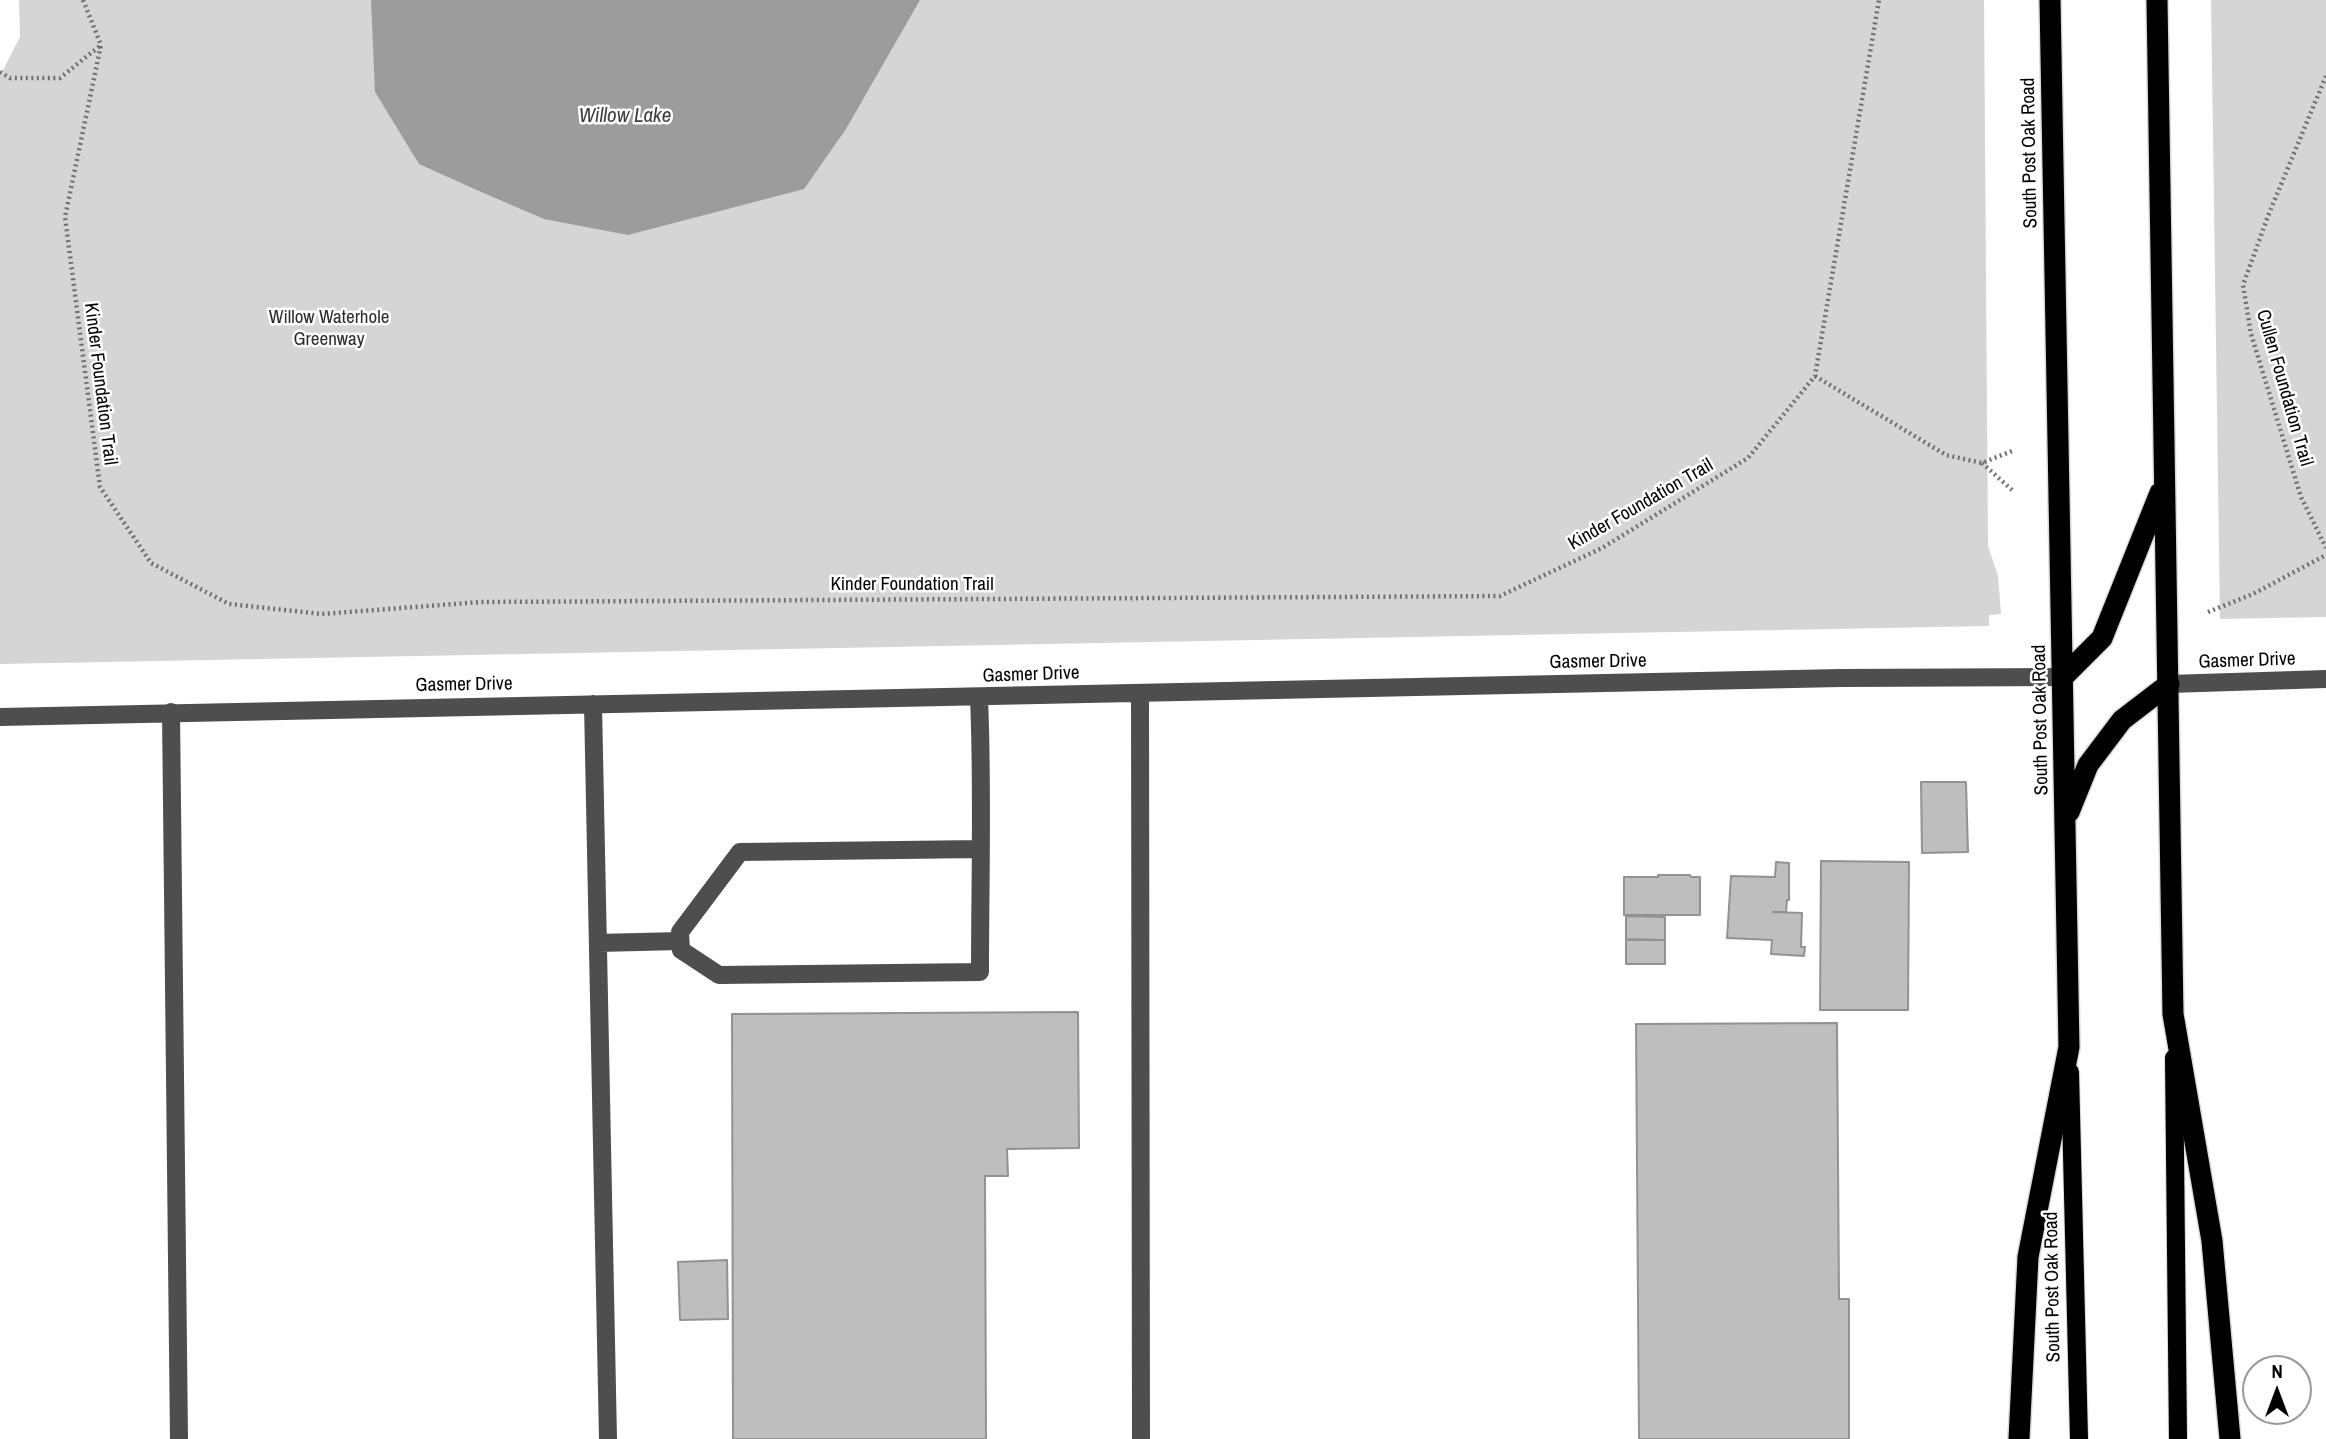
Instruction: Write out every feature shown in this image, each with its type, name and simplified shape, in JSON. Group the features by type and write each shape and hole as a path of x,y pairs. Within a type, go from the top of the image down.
{"highway":[{"name":"South Post Oak Road","path":"2050,0 2069,1047"},
{"path":"2157,0 2173,1014 2212,1241 2230,1439"},
{"path":"2063,677 2102,638 2165,481"},
{"path":"2066,821 2088,765 2108,738 2122,720 2169,684"},
{"path":"2020,1439 2028,1258 2069,1047"}],"main road":[{"path":"2173,1014 2179,1439"},
{"name":"South Post Oak Road","path":"2069,1047 2080,1439"}],"street":[{"name":"Gasmer Drive","path":"0,717 1840,678 2063,677"},
{"name":"Gasmer Drive","path":"2169,684 2326,679"},
{"path":"1140,693 1140,1439"},
{"path":"979,698 980,849 980,972 719,975 681,950 680,932 740,852 980,849"},
{"path":"593,704 608,1439"},
{"path":"171,712 178,1439"},
{"path":"598,943 680,941"}],"path":[{"path":"0,72 10,78 60,78 101,45 83,0"},
{"name":"Kinder Foundation Trail","path":"101,45 65,218 100,487 152,563 229,604 322,614 481,602 1500,596 1602,548 1748,458 1815,376 1879,0"},
{"name":"Cullen Foundation Trail","path":"2326,76 2268,216 2244,285 2251,334 2301,497 2326,548"},
{"path":"1815,376 1946,456 1982,463 2012,490"},
{"path":"1982,463 2012,451"},
{"path":"2208,612 2253,594 2326,555"}],"green space":[{"name":"Willow Waterhole Greenway","path":"19,0 1984,0 1988,546 1998,576 2001,614 1989,615 1989,626 0,664 0,76 20,37"},
{"path":"2211,0 2326,0 2326,617 2220,619"}],"water":[{"name":"Willow Lake","path":"371,0 920,0 846,129 804,189 628,235 544,219 419,164 375,92"}],"building":[{"path":"1921,782 1966,782 1968,852 1922,853"},
{"path":"1821,861 1909,862 1908,1010 1820,1010"},
{"path":"1776,862 1789,863 1789,900 1786,912 1773,912 1802,913 1801,947 1805,947 1804,956 1771,954 1772,940 1727,938 1731,876 1775,877"},
{"path":"1624,877 1700,877 1700,915 1624,915"},
{"path":"1626,916 1665,917 1665,940 1626,939"},
{"path":"1626,940 1665,940 1665,964 1626,964"},
{"path":"1078,1012 1079,1148 1007,1149 1008,1176 985,1176 986,1439 733,1439 732,1014"},
{"path":"1837,1023 1839,1299 1849,1299 1849,1439 1639,1439 1636,1024"},
{"path":"727,1260 728,1319 680,1320 678,1262"}]}
